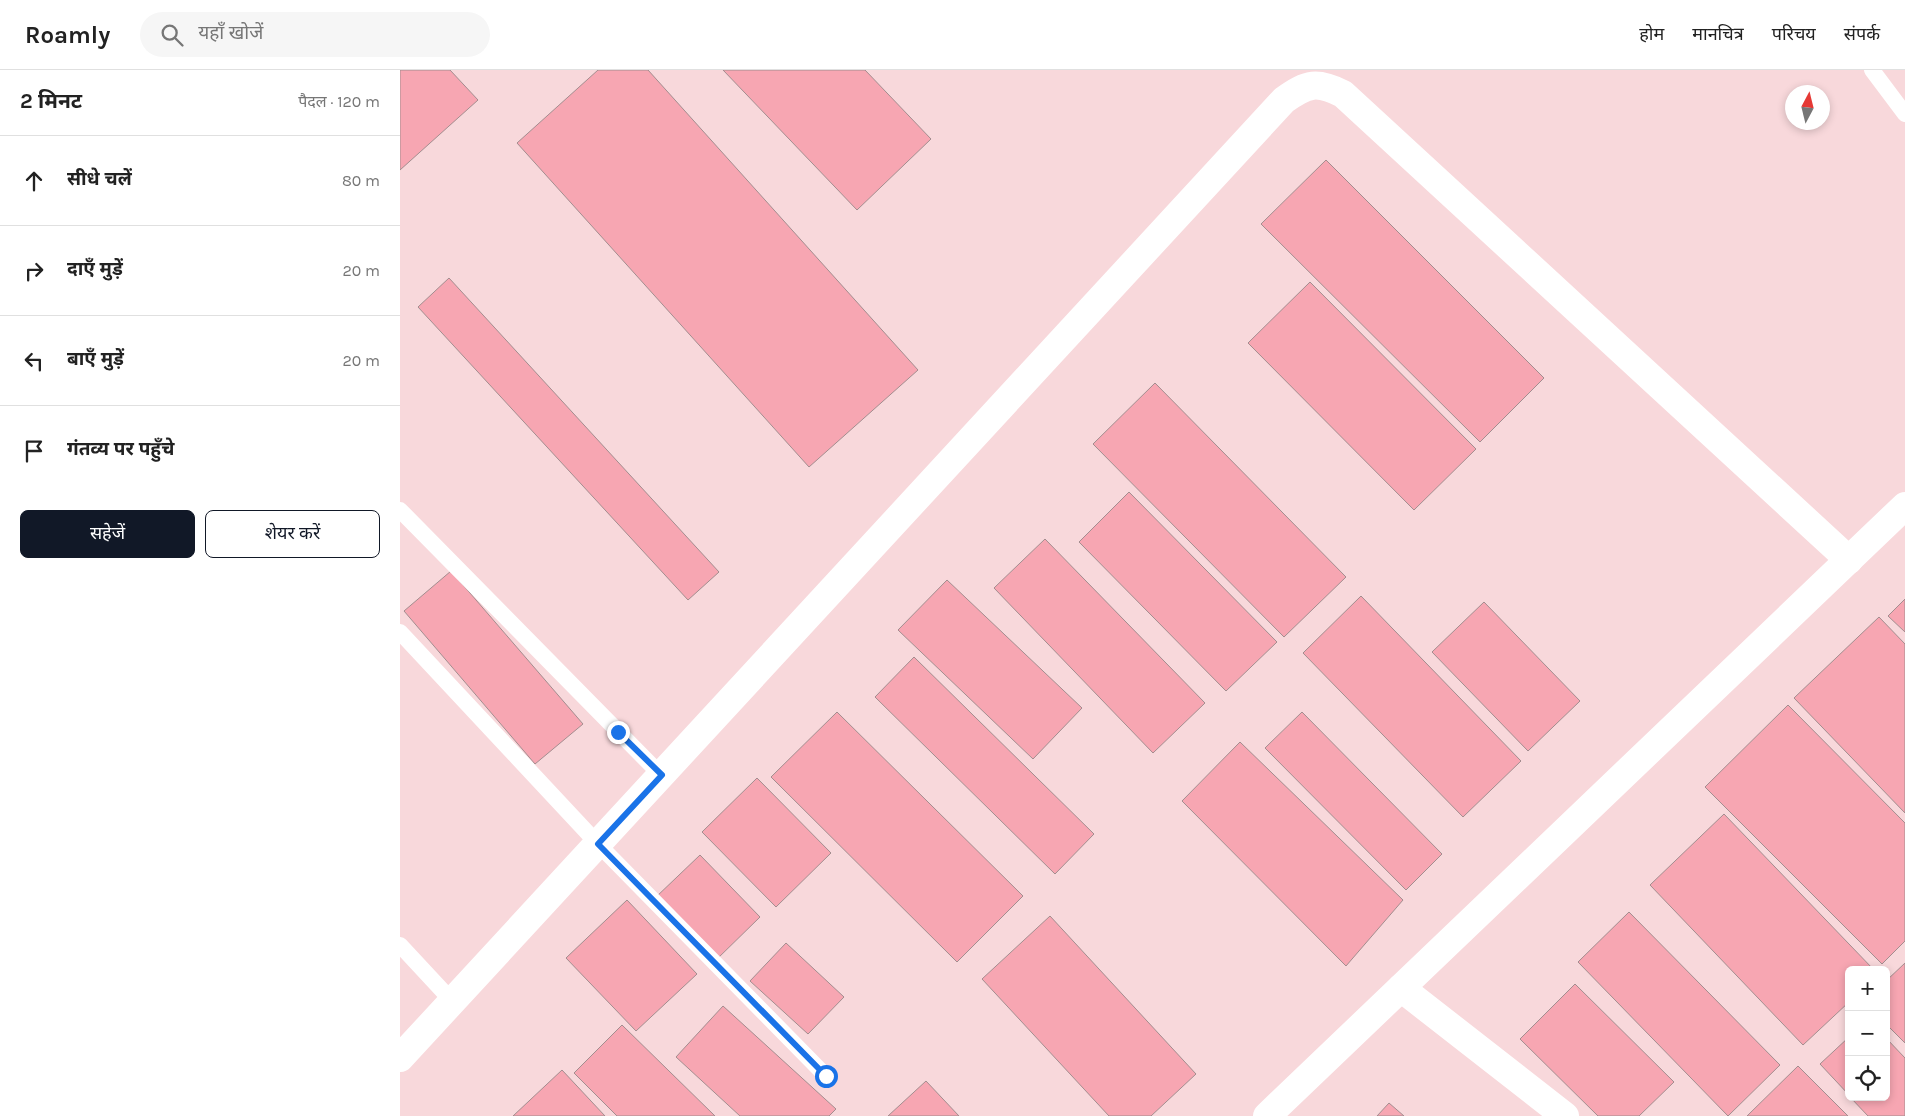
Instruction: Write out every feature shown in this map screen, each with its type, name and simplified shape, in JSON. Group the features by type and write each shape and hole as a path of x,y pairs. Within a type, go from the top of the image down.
{"street":[{"path":"400,1058 1278,107 1298,90 1305,77 1343,94 1849,560"},
{"path":"1267,1116 1905,506"},
{"path":"1401,988 1565,1116"}],"lane":[{"path":"1872,70 1905,114"},
{"path":"400,510 662,775"},
{"path":"400,632 598,844 826,1076"},
{"path":"400,946 453,1002"}],"shaded area":[{"path":"400,70 1905,70 1905,1116 400,1116"}],"building":[{"path":"400,70 450,70 478,100 400,170"},
{"path":"598,70 648,70 918,370 809,467 517,143"},
{"path":"723,70 865,70 931,139 857,210"},
{"path":"1326,160 1544,378 1480,442 1261,224"},
{"path":"449,278 719,572 688,600 418,307"},
{"path":"1310,282 1476,449 1414,510 1248,343"},
{"path":"1155,383 1346,577 1284,637 1093,444"},
{"path":"1129,492 1277,642 1226,691 1079,542"},
{"path":"1045,539 1205,703 1153,753 994,588"},
{"path":"451,571 583,724 535,764 404,611"},
{"path":"947,580 1082,708 1033,759 898,630"},
{"path":"1361,596 1521,761 1463,817 1303,653"},
{"path":"1905,599 1905,632 1888,616"},
{"path":"1484,602 1580,701 1528,751 1432,652"},
{"path":"1879,617 1905,644 1905,813 1794,698"},
{"path":"914,657 1094,834 1055,874 875,697"},
{"path":"1788,705 1905,823 1905,941 1882,964 1705,787"},
{"path":"837,712 1023,896 957,962 771,777"},
{"path":"1302,712 1442,854 1406,890 1265,748"},
{"path":"1240,742 1403,900 1346,966 1182,801"},
{"path":"757,778 831,853 776,907 702,832"},
{"path":"1724,814 1870,966 1845,966 1845,1006 1803,1045 1650,885"},
{"path":"700,855 760,917 716,960 655,898"},
{"path":"627,900 697,974 636,1031 566,958"},
{"path":"1629,912 1780,1065 1728,1116 1578,962"},
{"path":"1050,916 1196,1074 1151,1116 1109,1116 982,979"},
{"path":"786,943 844,997 808,1034 750,981"},
{"path":"1905,963 1905,1043 1890,1028 1890,977"},
{"path":"1575,984 1674,1082 1639,1116 1598,1116 1520,1039"},
{"path":"723,1006 836,1109 829,1116 740,1116 676,1057"},
{"path":"622,1025 715,1116 617,1116 574,1073"},
{"path":"1845,1041 1845,1091 1820,1064"},
{"path":"1890,1042 1905,1058 1905,1116 1868,1116 1854,1101 1890,1101"},
{"path":"1798,1066 1848,1116 1747,1116"},
{"path":"562,1070 605,1116 513,1116"},
{"path":"926,1081 959,1116 888,1116"},
{"path":"1389,1103 1404,1116 1377,1116"}],"route":[{"path":"618,732 662,775 598,844 826,1076"}]}
